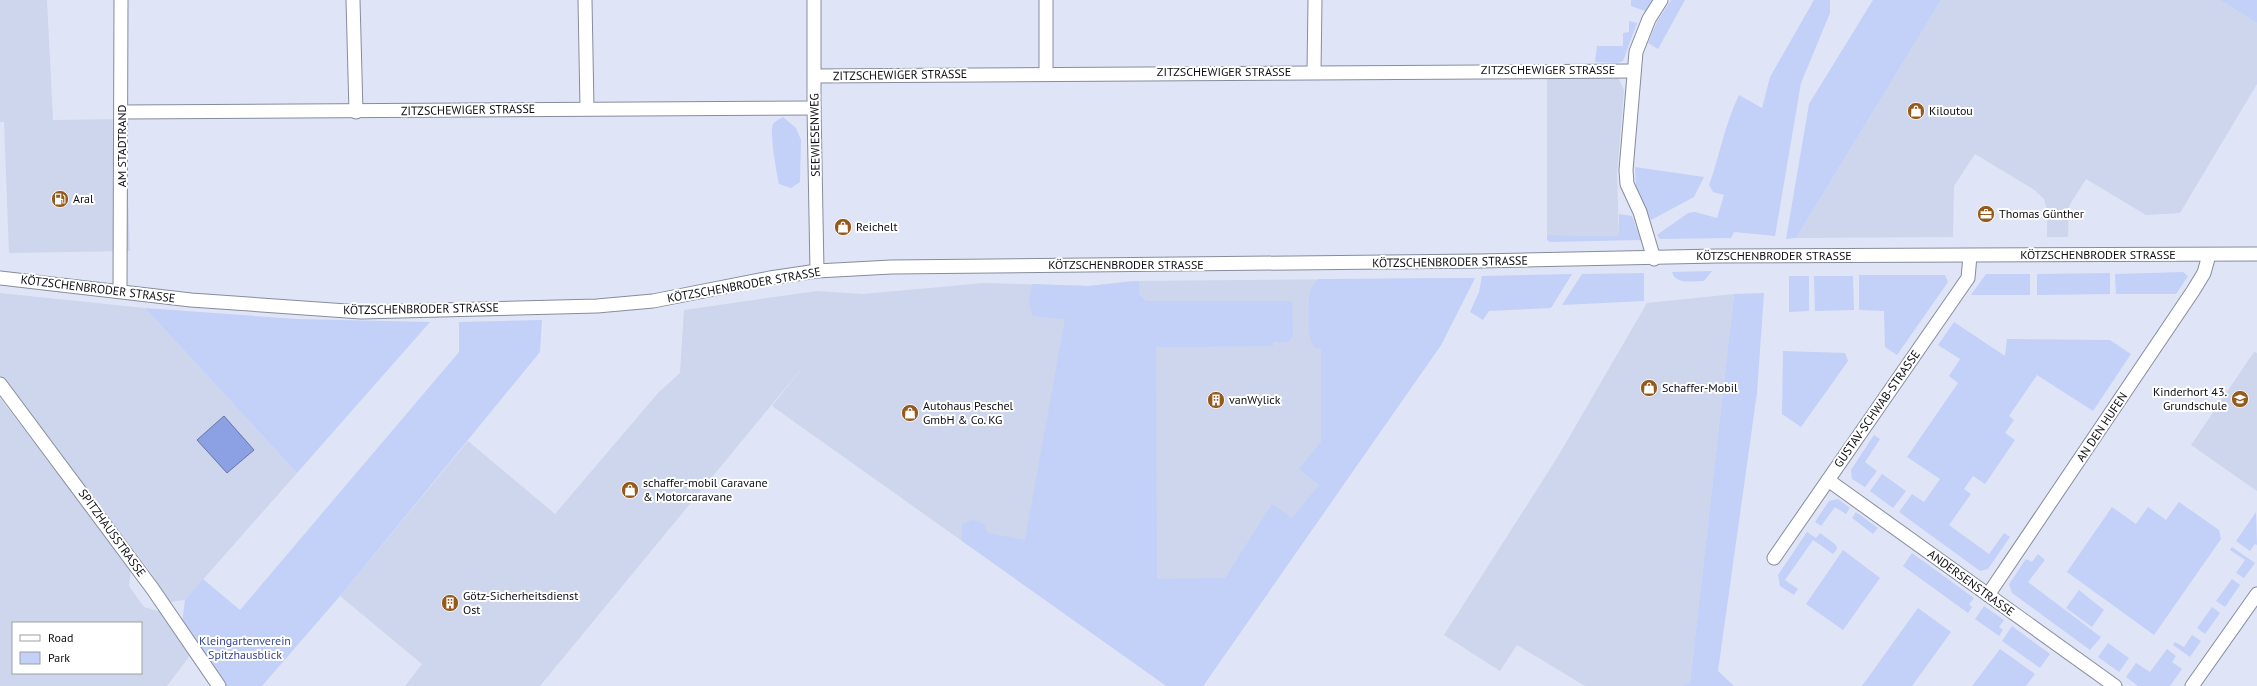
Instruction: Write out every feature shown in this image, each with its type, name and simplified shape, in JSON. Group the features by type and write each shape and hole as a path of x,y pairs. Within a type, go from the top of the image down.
{"street":[{"name":"AM STADTRAND","path":"120,291 122,112 121,0"},
{"path":"353,0 356,112"},
{"path":"585,0 587,108"},
{"name":"SEEWIESENWEG","path":"814,0 817,271"},
{"path":"1046,0 1046,74"},
{"path":"1314,72 1315,0"},
{"path":"1654,259 1647,233 1627,177 1633,71 1636,52 1649,18 1660,0"},
{"name":"ZITZSCHEWIGER STRASSE","path":"815,76 1633,71"},
{"name":"ZITZSCHEWIGER STRASSE","path":"122,112 356,112 587,108 814,108"},
{"name":"KÖTZSCHENBRODER STRASSE","path":"0,278 191,300 361,312 597,306 653,302 770,278 817,271 891,267 1654,259 1717,256 2257,254"},
{"name":"AN DEN HUFEN","path":"1988,595 2193,291 2204,273 2209,255"},
{"name":"GUSTAV-SCHWAB-STRASSE","path":"1774,558 1968,278 1970,256"},
{"name":"SPITZHAUSSTRASSE","path":"0,384 152,588 219,686"},
{"name":"ANDERSENSTRASSE","path":"1828,480 2115,686"},
{"path":"2192,686 2257,594"}],"shaded area":[{"path":"0,0 47,0 53,120 125,119 130,251 9,253 4,122 0,122"},
{"path":"1941,0 2220,0 2257,23 2257,84 2180,213 2146,215 2086,179 2069,206 2068,237 2047,237 2047,210 2044,199 2033,189 1975,154 1954,186 1953,237 1796,238"},
{"path":"1547,78 1619,79 1624,90 1617,174 1619,236 1547,235"},
{"path":"1475,278 1441,345 1203,686 1166,686 772,406 806,363 540,686 405,686 422,664 340,596 468,441 555,514 658,393 680,373 684,310 817,291 863,294 984,283 1089,286 1131,281"},
{"path":"0,293 145,308 297,473 185,600 169,602 152,574 0,375"},
{"path":"1734,294 1690,684 1682,686 1585,686 1517,645 1500,671 1444,635 1557,458 1647,303"},
{"name":"Kinderhort 43. Grundschule","path":"2254,352 2257,353 2257,491 2191,445"},
{"path":"0,398 131,569 129,586 144,607 162,612 191,654 167,686 0,686"}],"green space":[{"path":"1631,0 1655,0 1651,8 1645,11 1631,6"},
{"path":"1671,0 1685,0 1658,49 1648,43 1657,22"},
{"path":"1814,0 1830,0 1830,13 1801,83 1775,236 1734,232 1731,238 1660,239 1657,235 1688,213 1695,212 1717,218 1724,195 1713,192 1709,185 1734,106 1739,95 1762,108 1770,77"},
{"path":"1873,0 1941,0 1796,238 1786,239 1809,104"},
{"path":"2220,0 2257,0 2257,23"},
{"path":"1629,21 1637,23 1623,61 1617,63 1595,62 1597,46 1623,46 1623,33 1629,32"},
{"path":"783,117 796,128 801,140 800,182 791,188 779,184 775,163 772,128 776,121"},
{"path":"1635,167 1704,177 1694,197 1651,220 1636,186"},
{"path":"1619,214 1632,216 1641,240 1550,242 1547,240 1547,235 1619,236"},
{"path":"1712,271 1704,281 1690,282 1677,279 1672,272"},
{"path":"2183,272 2188,276 2176,294 2116,294 2115,274"},
{"path":"1644,273 1644,301 1562,305 1582,274"},
{"path":"2110,273 2110,294 2037,295 2037,274"},
{"path":"1572,274 1551,308 1489,311 1483,320 1470,312 1479,292 1482,276"},
{"path":"1986,274 2030,274 2030,295 1971,295"},
{"path":"1859,275 1945,275 1948,282 1897,355 1885,347 1884,311 1859,310"},
{"path":"1789,276 1809,276 1809,311 1789,312"},
{"path":"1814,276 1853,276 1854,310 1815,311"},
{"path":"1475,278 1441,345 1203,686 1167,686 962,541 962,524 973,520 984,524 988,533 1025,540 1065,319 1033,316 1029,304 1032,284 1089,286 1139,281 1139,294 1146,301 1292,301 1292,338 1287,341 1273,342 1273,346 1156,347 1157,579 1225,578 1272,504 1292,518 1319,485 1299,469 1321,442 1321,349 1314,347 1312,343 1308,319 1311,289 1316,281 1319,279"},
{"path":"1764,293 1757,393 1718,671 1734,686 1682,686 1690,683 1734,294"},
{"path":"145,308 296,319 430,322 297,473"},
{"name":"Kleingartenverein Spitzhausblick","path":"542,320 540,352 340,596 262,686 225,686 182,624 185,600 203,579 240,610 459,352 459,322"},
{"path":"1954,322 2005,356 2007,339 2110,340 2131,354 2093,411 2037,375 2009,416 2014,420 2005,433 2015,440 1985,484 1973,476 1964,489 1971,494 1949,525 1989,554 2004,533 2010,537 1988,569 1980,571 1899,512 1912,494 1924,502 1940,479 1907,457 1958,383 1949,376 1960,359 1938,345"},
{"path":"1783,351 1845,353 1848,361 1801,427 1782,414"},
{"path":"1874,435 1880,439 1865,462 1877,471 1865,487 1852,479 1851,470"},
{"path":"1882,474 1906,491 1893,508 1870,491"},
{"path":"1838,499 1850,508 1846,514 1835,507 1821,526 1815,522 1829,501"},
{"path":"2179,502 2219,530 2221,539 2154,635 2067,572 2112,507 2136,524 2148,507 2166,520"},
{"path":"1856,512 1878,528 1873,534 1852,518"},
{"path":"2256,512 2257,545 2255,544 2250,551 2236,541"},
{"path":"1807,532 1816,538 1820,533 1836,545 1837,549 1833,554 1813,540 1785,580 1798,589 1794,595 1780,586 1778,575"},
{"path":"2232,547 2255,563 2244,578 2236,573 2245,560 2230,550"},
{"path":"1843,550 1880,578 1843,630 1806,604"},
{"path":"1912,553 1974,598 1969,604 1972,607 1968,613 1903,566"},
{"path":"2038,554 2045,560 2028,582 2101,637 2090,650 2012,593 2009,584 2026,559 2032,562"},
{"path":"2232,579 2240,585 2225,607 2216,601"},
{"path":"2079,590 2104,610 2092,627 2066,608"},
{"path":"1984,606 2004,620 1999,627 2003,630 1999,636 1975,619"},
{"path":"2212,607 2220,613 2205,634 2197,628"},
{"path":"1918,608 1951,632 1912,686 1862,686"},
{"path":"2012,626 2050,654 2040,668 2002,641"},
{"path":"2192,635 2201,641 2190,657 2173,645 2175,642 2184,647"},
{"path":"2108,643 2129,658 2119,672 2098,657"},
{"path":"2000,649 2035,674 2026,686 1972,686"},
{"path":"2167,649 2176,656 2172,662 2182,669 2170,686 2138,686 2126,677 2136,663 2150,672"}],"water":[{"path":"224,416 254,450 227,473 197,440"}],"place":[{"name":"Kiloutou","path":"1916,111"},
{"name":"Aral","path":"60,199"},
{"name":"Thomas Günther","path":"1986,214"},
{"name":"Reichelt","path":"843,227"},
{"name":"Schaffer-Mobil","path":"1649,388"},
{"name":"Kinderhort 43. Grundschule","path":"2240,399"},
{"name":"vanWylick","path":"1216,400"},
{"name":"Autohaus Peschel GmbH & Co. KG","path":"910,413"},
{"name":"schaffer-mobil Caravane & Motorcaravane","path":"630,490"},
{"name":"Götz-Sicherheitsdienst Ost","path":"450,603"}]}
